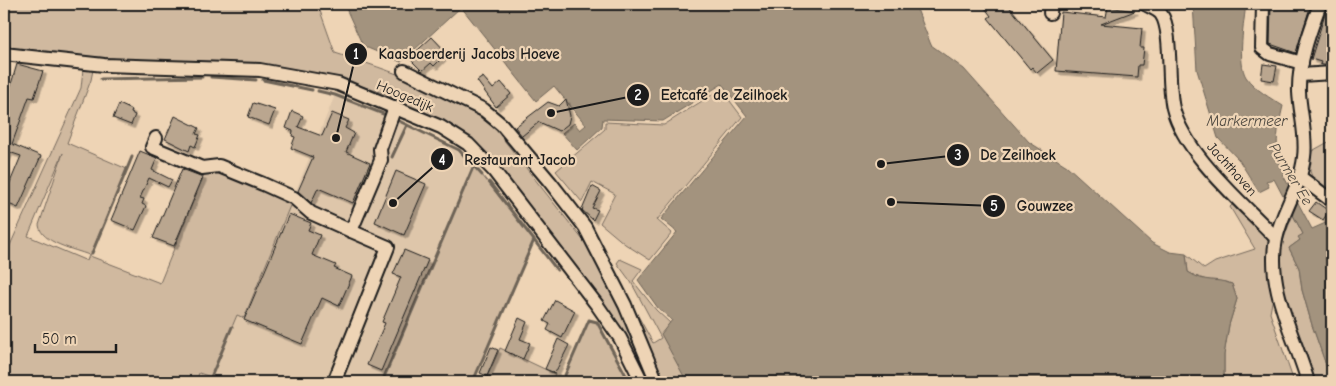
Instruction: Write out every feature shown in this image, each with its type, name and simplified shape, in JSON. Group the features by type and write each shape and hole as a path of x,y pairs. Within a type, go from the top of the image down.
{"street":[{"name":"Jachthaven","path":"1145,4 1164,9 1173,107 1180,126 1198,156 1276,238"},
{"path":"1263,4 1262,48 1301,69 1332,73"},
{"path":"1308,382 1278,293 1273,264 1276,238 1300,177 1304,156 1299,90 1301,69 1320,4"},
{"name":"Hoogedijk","path":"4,54 104,65 260,70 338,84 441,127 468,144 489,166 598,304 620,338 642,382"},
{"path":"404,71 484,110 502,125 550,182 585,227 625,305 657,382"},
{"path":"351,231 381,160 380,150 395,107"},
{"path":"156,138 152,146 202,168 219,166 263,184 294,198 311,213 388,247 334,382"},
{"path":"1300,177 1332,201"}],"shaded area":[{"path":"4,4 297,4 319,8 335,53 420,83 459,104 496,130 594,254 623,306 653,382 645,382 546,230 436,119 383,93 333,77 273,67 133,60 4,49"},
{"path":"83,69 93,70 67,143 127,169 90,256 160,283 210,160 294,196 244,318 237,315 211,377 199,373 196,382 4,382 4,251 7,252 81,88","holes":["63,153 39,225 41,231 52,241 89,255 87,261 28,236"]},
{"path":"721,89 742,117 657,220 672,233 650,260 625,244 600,223 615,194 592,182 582,202 556,171 605,129 605,122 664,125"},
{"path":"335,95 386,115 459,150 474,165 382,382 196,382 199,373 211,377 237,315 244,317"},
{"path":"1332,140 1332,192 1324,186 1322,188 1317,183 1311,175 1310,167 1312,151"},
{"path":"474,165 534,240 475,377 485,382 382,382"},
{"path":"1234,203 1269,242 1269,272 1273,297 1270,313 1294,382 1227,382 1224,375 1224,355 1229,325 1237,299 1232,284 1205,279 1188,272 1186,254 1204,269 1215,262 1255,249 1230,207"},
{"path":"1293,215 1303,234 1300,240 1289,248 1299,268 1302,290 1312,325 1332,382 1315,382 1291,322 1282,288 1280,259"},
{"path":"620,259 642,269 633,281 656,310 670,323 662,334 688,382 660,382 611,267 653,343 661,338 631,282 617,263"},
{"path":"589,320 597,322 628,379 626,382 562,382"},
{"path":"500,348 555,374 551,382 497,382 487,377"}],"water":[{"path":"344,4 915,4 931,45 964,69 1029,142 1067,166 1152,243 1170,252 1186,254 1188,272 1200,278 1232,284 1237,299 1229,325 1224,355 1224,375 1227,382 687,382 661,334 672,320 658,308 638,280 677,232 661,219 747,116 722,84 663,121 603,119 602,127 577,150 562,133 574,123 580,130 586,125 554,86 536,101 461,7 401,62 363,46"},
{"name":"Markermeer","path":"1193,4 1246,4 1242,42 1243,71 1254,86 1283,106 1279,123 1277,149 1281,166 1285,173 1283,175 1312,229 1330,221 1332,223 1332,382 1312,325 1302,290 1299,268 1289,248 1300,240 1298,237 1303,234 1274,179 1266,181 1269,187 1259,192 1239,160 1218,138 1197,70"}],"building":[{"path":"982,4 1007,4 1053,60 1037,73 1032,67 1030,69 988,18 991,16"},
{"path":"1271,4 1311,4 1296,53 1270,44"},
{"path":"1328,4 1332,4 1332,65 1323,65 1320,64 1321,62 1311,59"},
{"path":"1108,7 1135,11 1101,24 1142,28 1140,48 1144,48 1142,65 1138,65 1137,77 1056,71 1061,12 1106,17"},
{"path":"432,37 447,53 434,66 431,63 422,71 409,58"},
{"path":"17,64 43,71 34,98 29,97 12,144 41,156 18,208 4,202 4,197 21,156 9,152 4,164 4,99 7,90 9,91"},
{"path":"1263,64 1277,66 1274,81 1261,79"},
{"path":"483,77 493,89 501,82 511,94 496,107 477,81"},
{"path":"566,99 570,116 568,124 559,131 539,122 522,136 515,127 548,102 559,106"},
{"path":"253,103 275,110 269,125 248,117"},
{"path":"119,104 132,110 131,113 135,115 131,125 113,118"},
{"path":"292,111 303,116 298,127 322,136 332,113 349,120 345,128 354,133 346,152 370,163 353,203 318,188 311,203 298,191 313,157 291,148 295,137 292,136 293,131 286,128"},
{"path":"175,116 199,128 196,134 200,135 195,147 191,145 189,151 165,139"},
{"path":"140,151 157,158 152,170 172,180 168,187 149,178 140,198 144,199 142,204 146,206 135,230 111,220"},
{"path":"182,169 203,177 174,246 153,238"},
{"path":"396,171 426,184 404,235 375,222"},
{"path":"592,186 601,191 592,208 598,210 593,220 582,210"},
{"path":"1316,202 1329,211 1323,220 1309,211"},
{"path":"289,214 311,223 308,230 320,235 312,255 336,265 334,268 352,276 339,306 322,298 302,344 244,320"},
{"path":"404,250 428,260 381,371 367,365 385,323 382,322 401,277 393,274"},
{"path":"555,300 575,311 562,338 547,330 550,324 544,321"},
{"path":"519,318 527,322 520,339 530,343 523,359 505,351"},
{"path":"558,339 569,345 555,373 545,369"},
{"path":"491,347 498,350 487,376 480,373"}],"waterway":[{"path":"101,79 202,77"},
{"path":"211,77 256,80"},
{"path":"263,80 312,90"},
{"path":"318,91 335,95 386,115"},
{"path":"399,121 459,150 482,175"},
{"path":"392,157 407,125"},
{"path":"92,253 132,157"},
{"path":"382,382 474,165"},
{"path":"489,182 557,270"},
{"path":"485,382 475,377 534,240"},
{"path":"562,382 589,320 597,322 628,379"},
{"path":"211,377 232,327"}],"place":[{"name":"Eetcafé de Zeilhoek","path":"551,113"},
{"name":"Kaasboerderij Jacobs Hoeve","path":"336,138"},
{"name":"De Zeilhoek","path":"881,164"},
{"name":"Gouwzee","path":"891,202"},
{"name":"Restaurant Jacob","path":"393,203"}],"water label":[{"name":"Purmer Ee","path":"1291,174"}]}
